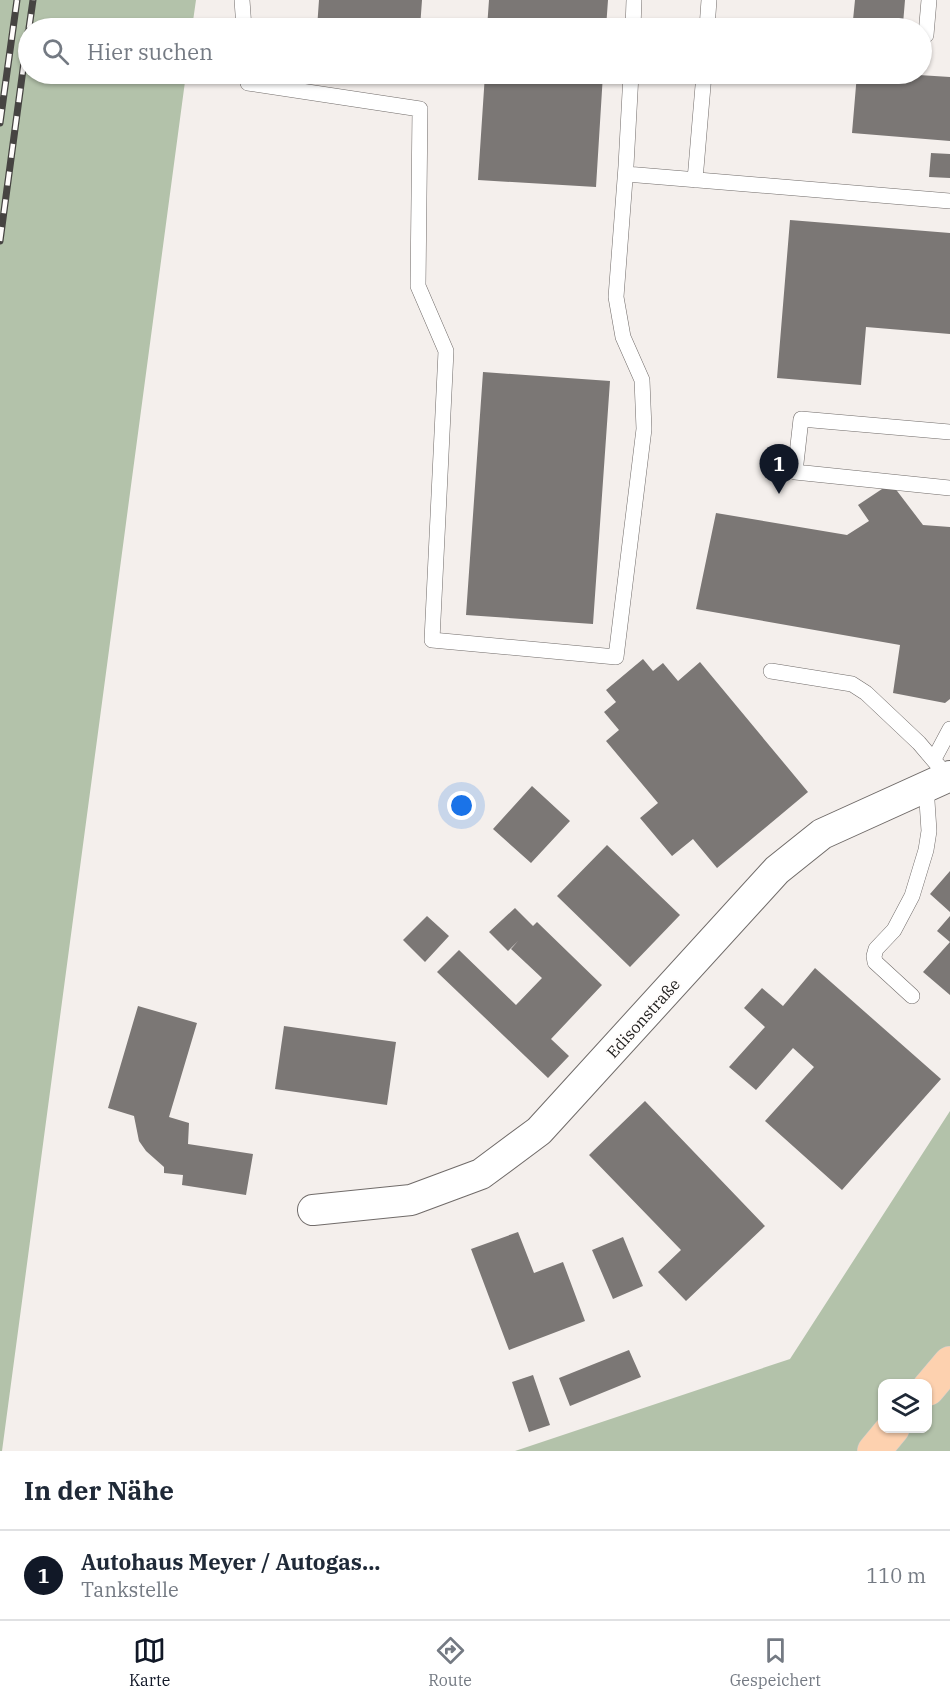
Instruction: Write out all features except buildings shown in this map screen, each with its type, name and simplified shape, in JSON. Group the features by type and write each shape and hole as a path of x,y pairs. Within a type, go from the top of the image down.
{"main road":[{"path":"932,1383 950,1363"},
{"path":"874,1451 889,1433"}],"street":[{"name":"Edisonstraße","path":"313,1210 411,1200 481,1174 539,1131 777,870 822,834 940,775"}],"lane":[{"path":"242,0 243,18"},
{"path":"633,18 634,0"},
{"path":"708,18 709,0"},
{"path":"927,18 929,0"},
{"path":"255,84 420,109 418,286 446,351 432,640 616,657 644,429 642,380 623,337 616,297 630,84"},
{"path":"695,180 703,84"},
{"path":"626,174 950,201"},
{"path":"950,432 801,419 795,472 950,488"},
{"path":"771,671 852,684 866,693 907,731 940,775"},
{"path":"912,996 875,962 874,956 876,949 894,930 912,896 926,850 950,729"}],"green space":[{"path":"0,0 196,0 193,18 18,18 18,84 185,84 2,1451 0,1451"},
{"path":"950,1111 950,1451 515,1451 790,1359"}],"railway":[{"path":"0,123 17,0"},
{"path":"30,18 33,0"},
{"path":"0,241 21,84"}],"place":[{"name":"Autohaus Meyer / Autogas...","path":"779,494"}]}
